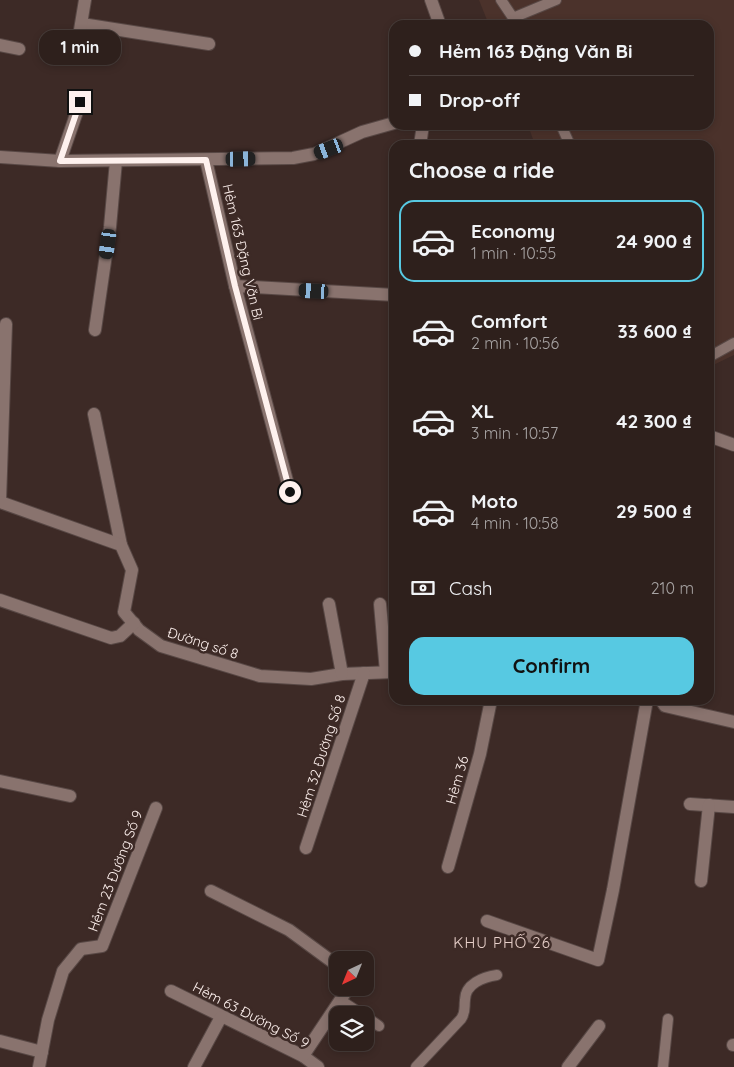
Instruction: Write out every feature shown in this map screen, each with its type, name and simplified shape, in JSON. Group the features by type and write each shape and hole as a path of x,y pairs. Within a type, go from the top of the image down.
{"street":[{"path":"77,48 85,0"},
{"path":"431,0 438,20"},
{"path":"82,24 209,44"},
{"path":"0,45 19,49"},
{"path":"60,161 80,102"},
{"path":"0,157 60,161 293,158 314,154 362,132 389,124"},
{"path":"95,330 110,227 116,160"},
{"name":"Hẻm 163 Đặng Văn Bi","path":"206,160 235,286 290,492"},
{"path":"235,286 389,295"},
{"path":"6,324 0,501 121,545"},
{"path":"94,414 121,545"},
{"path":"714,438 734,445"},
{"name":"Đường số 8","path":"121,545 132,570 124,612 139,630 161,646 260,676 311,679 342,674 389,672"},
{"path":"0,600 111,638 120,636 134,624"},
{"path":"329,604 342,674"},
{"path":"380,604 389,665"},
{"name":"Hẻm 32 Đường Số 8","path":"306,848 364,673"},
{"name":"Hẻm 36","path":"448,867 480,754 491,705"},
{"path":"487,921 598,960 613,890 646,705"},
{"path":"664,705 734,722"},
{"path":"0,781 70,796"},
{"path":"690,804 734,807"},
{"path":"701,881 709,805"},
{"name":"Hẻm 23 Đường Số 9","path":"39,1067 48,1020 63,971 81,949 102,946 156,808"},
{"path":"211,891 289,930 329,959"},
{"name":"Hẻm 63 Đường Số 9","path":"171,991 303,1056 318,1067"},
{"path":"338,1006 342,996"},
{"path":"194,1067 221,1017"},
{"path":"303,1056 329,1026"},
{"path":"568,1067 599,1026"},
{"path":"0,1041 42,1052"}],"lane":[{"path":"501,0 515,20"},
{"path":"518,20 556,0"},
{"path":"714,354 734,343"},
{"path":"416,1067 462,1020 465,1013 467,992 473,984 485,976 497,975"},
{"path":"340,1000 349,1006"},
{"path":"663,1067 668,1019"},
{"path":"374,1023 379,1026"}],"shaded area":[{"path":"479,0 734,0 734,355 714,365 714,140 533,140 530,130 714,130 714,20 487,20"}],"district":[{"name":"KHU PHỐ 26","path":"502,943"}],"route":[{"path":"80,102 60,161 206,160 235,286 290,492"}]}
